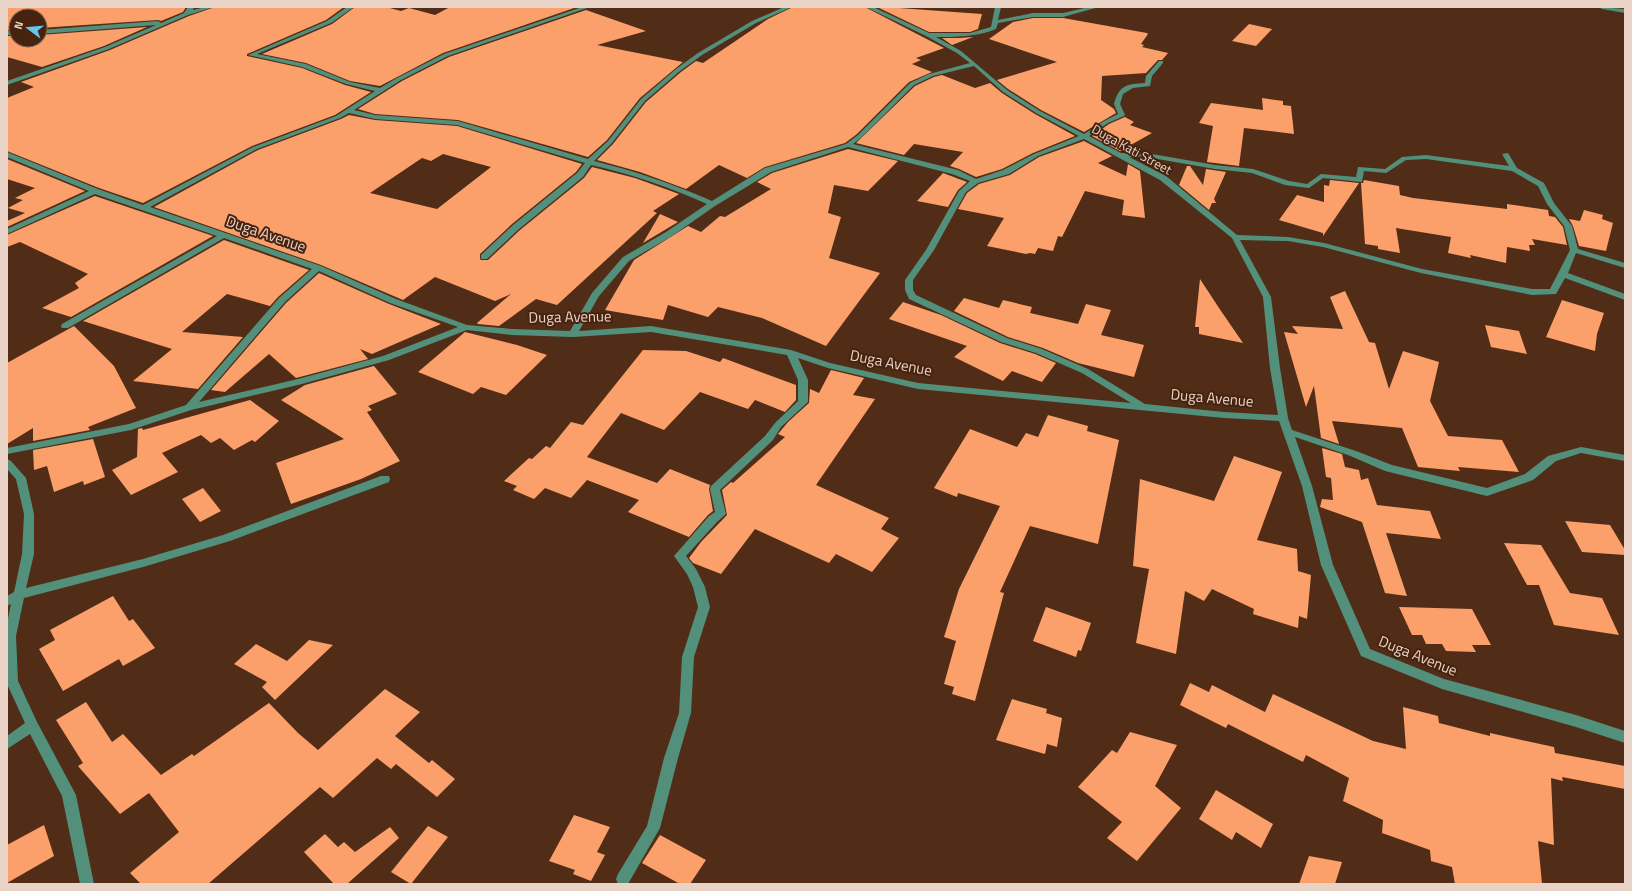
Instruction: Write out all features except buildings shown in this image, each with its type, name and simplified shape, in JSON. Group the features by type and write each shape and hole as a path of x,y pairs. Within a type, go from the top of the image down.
{"street":[{"path":"186,14 191,7"},
{"path":"7,83 107,48 186,14 211,7"},
{"path":"351,7 329,22 251,54 304,65 348,83 380,90"},
{"path":"143,208 238,156 332,120 350,110 398,78 446,55 514,30 587,7"},
{"path":"484,257 516,228 580,175 589,162 610,142 643,100 678,70 700,54 754,22 789,7"},
{"name":"Duga Kati Street","path":"869,7 928,35 959,52 1005,91 1038,112 1163,178 1235,237 1268,297 1275,368 1283,418"},
{"path":"928,35 977,34 994,28 998,7"},
{"path":"995,22 1033,15 1063,16 1096,7"},
{"path":"1602,7 1625,11"},
{"path":"48,31 167,22"},
{"path":"1145,407 1085,371 1039,351 1004,340 912,296 909,290 909,280 930,250 963,191 975,181 1006,172 1036,155 1084,137 1106,122 1122,115 1117,104 1120,93 1131,86 1148,85 1149,76 1162,62"},
{"path":"573,334 594,295 626,259 669,234 712,204 768,170 848,145 860,136 912,84 930,75 975,64"},
{"path":"350,110 375,117 458,123 589,162 630,172 676,188 712,204"},
{"path":"848,145 955,172 975,181"},
{"name":"Duga Avenue","path":"7,154 95,191 318,268 393,301 466,327 512,332 573,334 651,329 703,336 791,353 828,365 918,386 1224,415 1283,418 1307,486 1327,565 1365,652 1442,684 1576,721 1625,737"},
{"path":"1506,154 1514,169"},
{"path":"1119,155 1152,156 1215,167 1253,171 1288,183 1309,186 1321,176 1359,180 1361,169 1386,171 1404,158 1426,157 1514,169 1541,185 1551,204 1568,226 1574,250 1553,292 1532,292 1421,271 1324,244 1288,239 1235,237"},
{"path":"7,232 95,191"},
{"path":"65,326 224,235"},
{"path":"1574,250 1625,266"},
{"path":"190,407 282,300 318,268"},
{"path":"1563,274 1625,297"},
{"path":"7,451 131,427 190,407 300,382 372,362 466,327"},
{"path":"623,879 653,828 670,758 685,713 688,657 704,607 697,582 692,572 680,556 713,520 721,514 715,489 769,438 778,425 803,402 803,380 791,353"},
{"path":"1289,432 1352,453 1389,468 1488,492 1529,477 1552,458 1581,450 1625,458"},
{"path":"7,463 21,478 29,514 28,554 13,598 10,636 12,681 32,725 69,795 87,884"},
{"path":"13,598 143,563 226,538 385,479"},
{"path":"7,743 32,725"}]}
